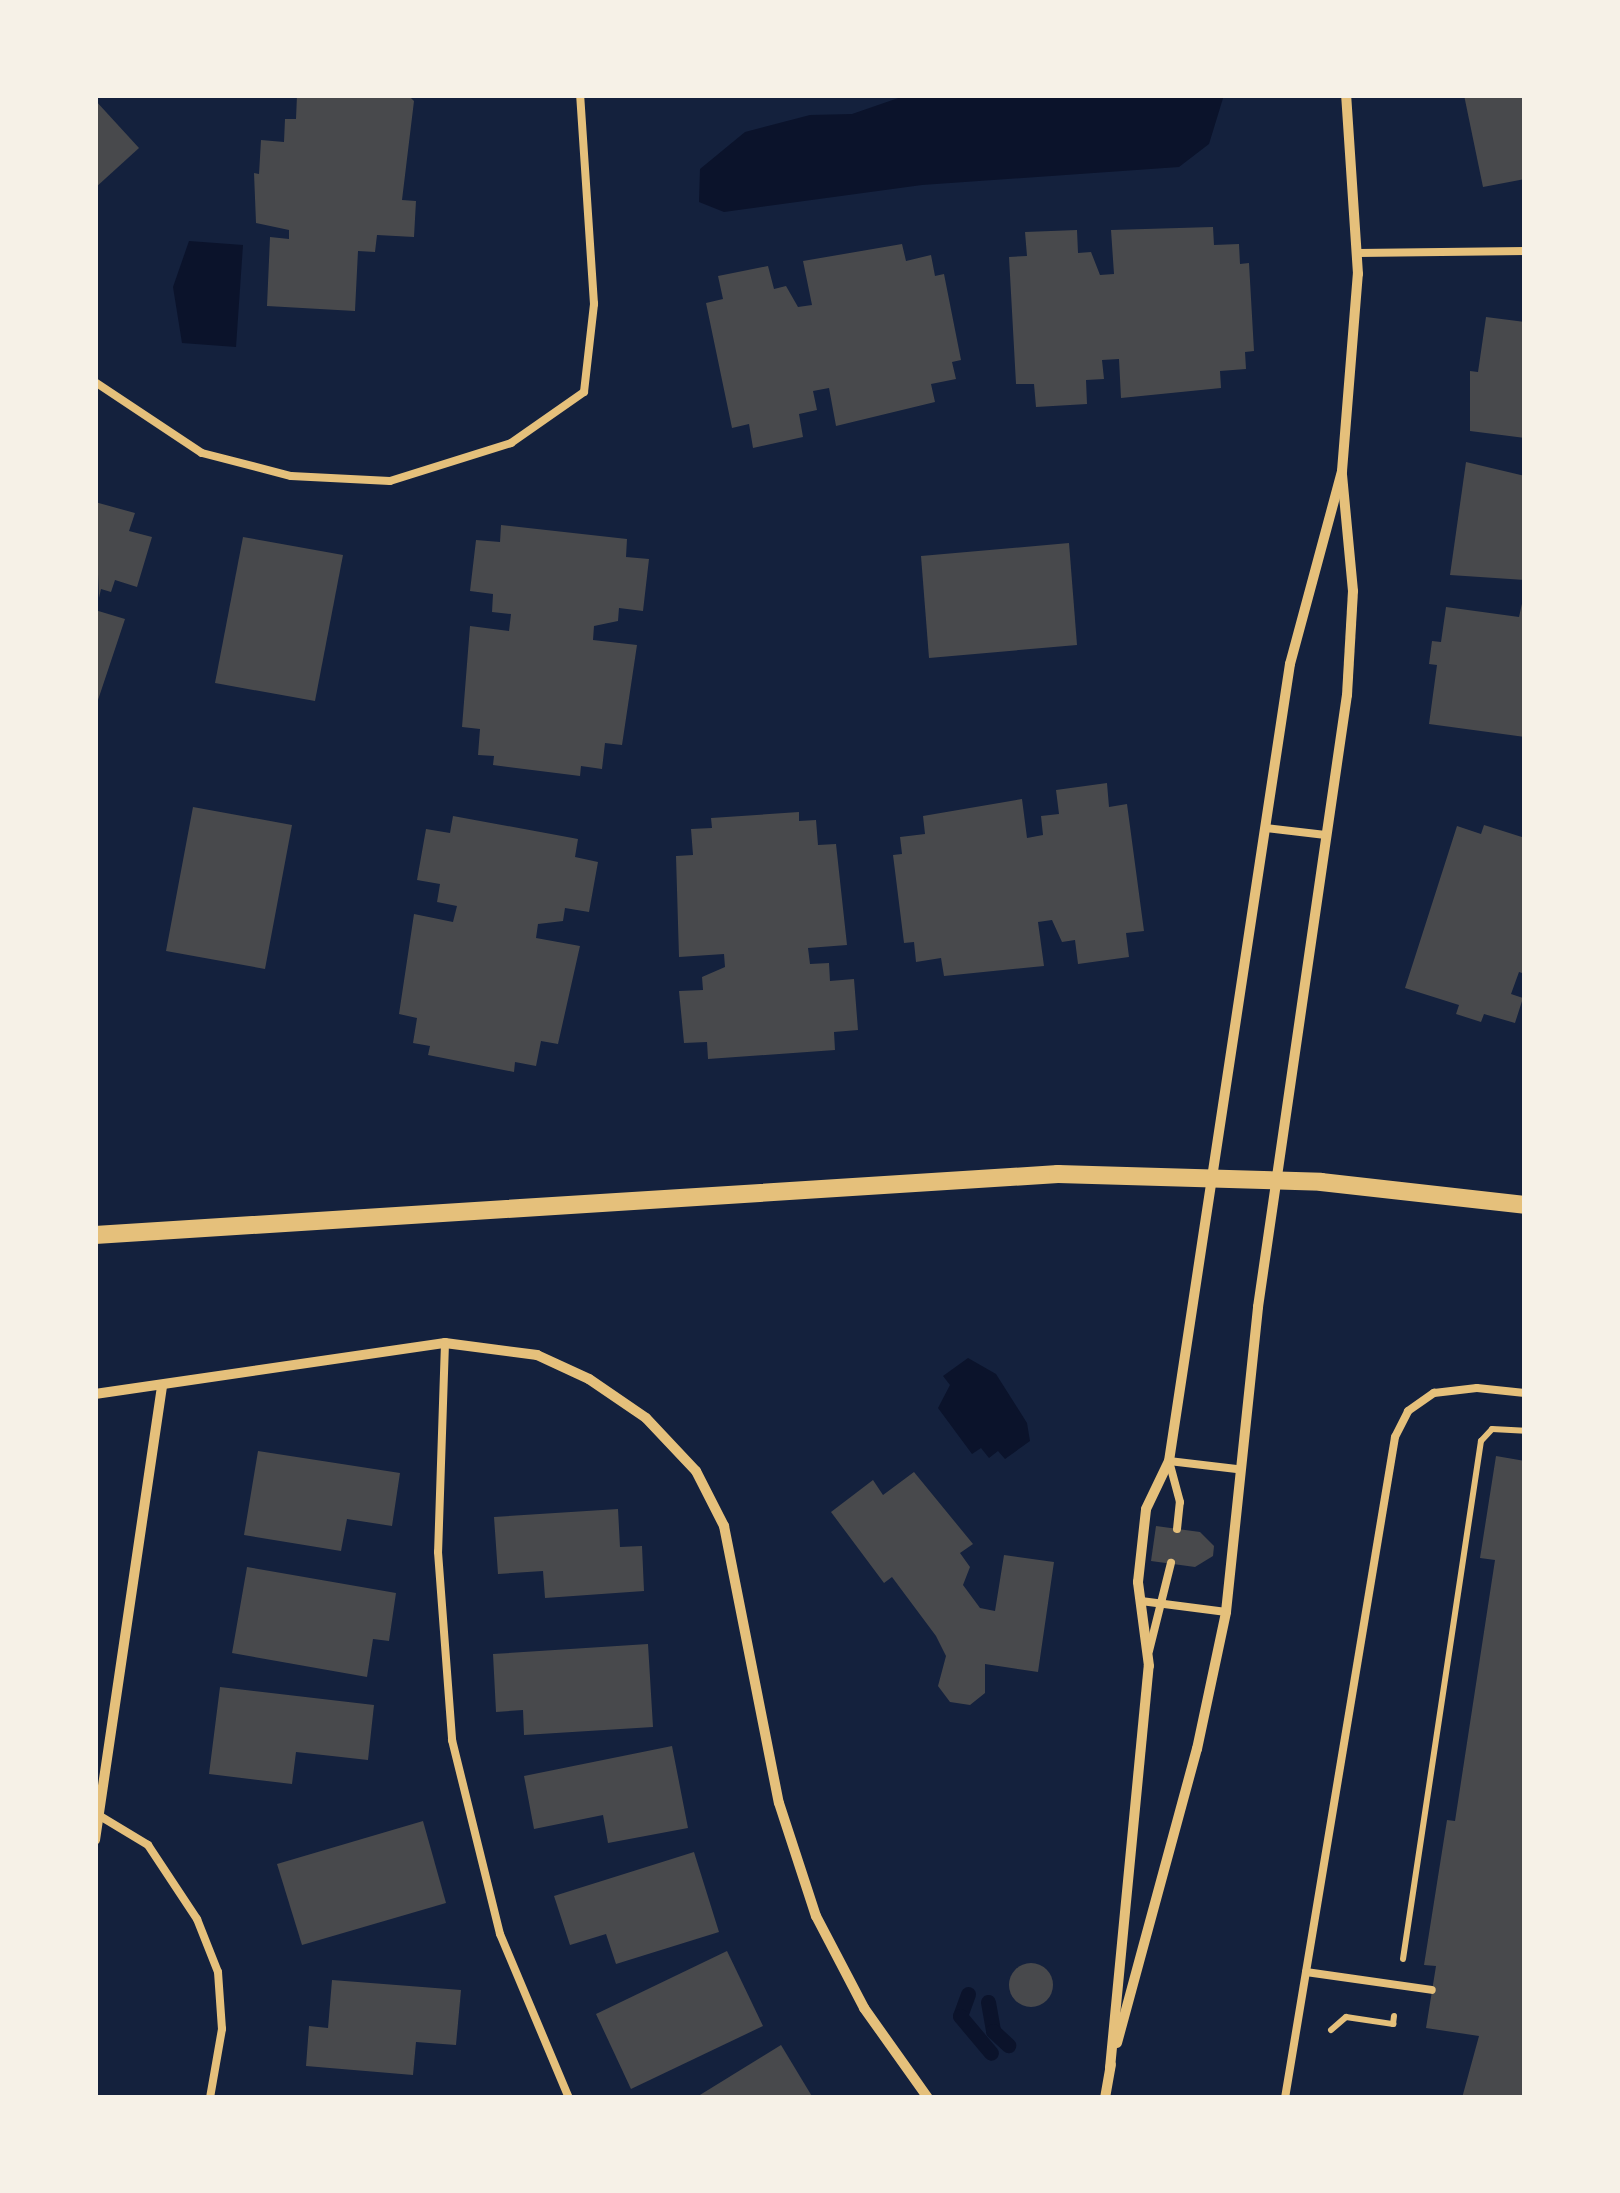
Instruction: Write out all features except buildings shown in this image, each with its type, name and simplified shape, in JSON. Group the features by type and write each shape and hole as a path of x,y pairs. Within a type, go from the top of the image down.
{"street":[{"path":"1110,2068 1197,1749 1226,1612 1237,1469 1351,656 1352,567 1342,470 1358,253 1346,95"},
{"path":"1105,2098 1149,1653 1141,1601 1146,1509 1169,1461 1299,620 1342,470"},
{"path":"95,1234 978,1176 1216,1176 1525,1205"},
{"path":"95,1394 162,1388 445,1343 528,1353 570,1369 646,1418 696,1471 733,1557 770,1761 806,1892 845,1976 928,2098"},
{"path":"95,1840 162,1388"}],"lane":[{"path":"95,382 202,453 292,476 390,481 511,442 584,392 594,304 580,95"},
{"path":"1358,253 1525,251"},
{"path":"1266,828 1326,836"},
{"path":"445,1343 438,1552 452,1740 500,1934 569,2098"},
{"path":"1285,2098 1395,1437 1408,1411 1434,1393 1477,1388 1525,1393"},
{"path":"1177,1528 1180,1502 1169,1461 1237,1469"},
{"path":"1149,1653 1171,1563"},
{"path":"1141,1601 1226,1612"},
{"path":"97,1813 148,1845 198,1919 218,1972 222,2029 210,2098"},
{"path":"1306,1972 1432,1990"}],"path":[{"path":"1327,2050 1338,2019 1392,2024 1482,1441 1492,1429 1525,1431"}],"water":[{"path":"907,95 1224,95 1209,144 1179,167 922,185 724,212 699,202 700,169 745,132 810,115 852,114"},
{"path":"189,241 243,245 236,347 182,343 173,287"},
{"path":"968,1358 996,1374 1027,1423 1030,1441 1005,1459 998,1451 989,1458 981,1448 972,1454 938,1408 950,1385 943,1376"}],"waterway":[{"path":"968,1994 960,2016 991,2053"},
{"path":"988,2002 993,2031 1008,2045"}]}
